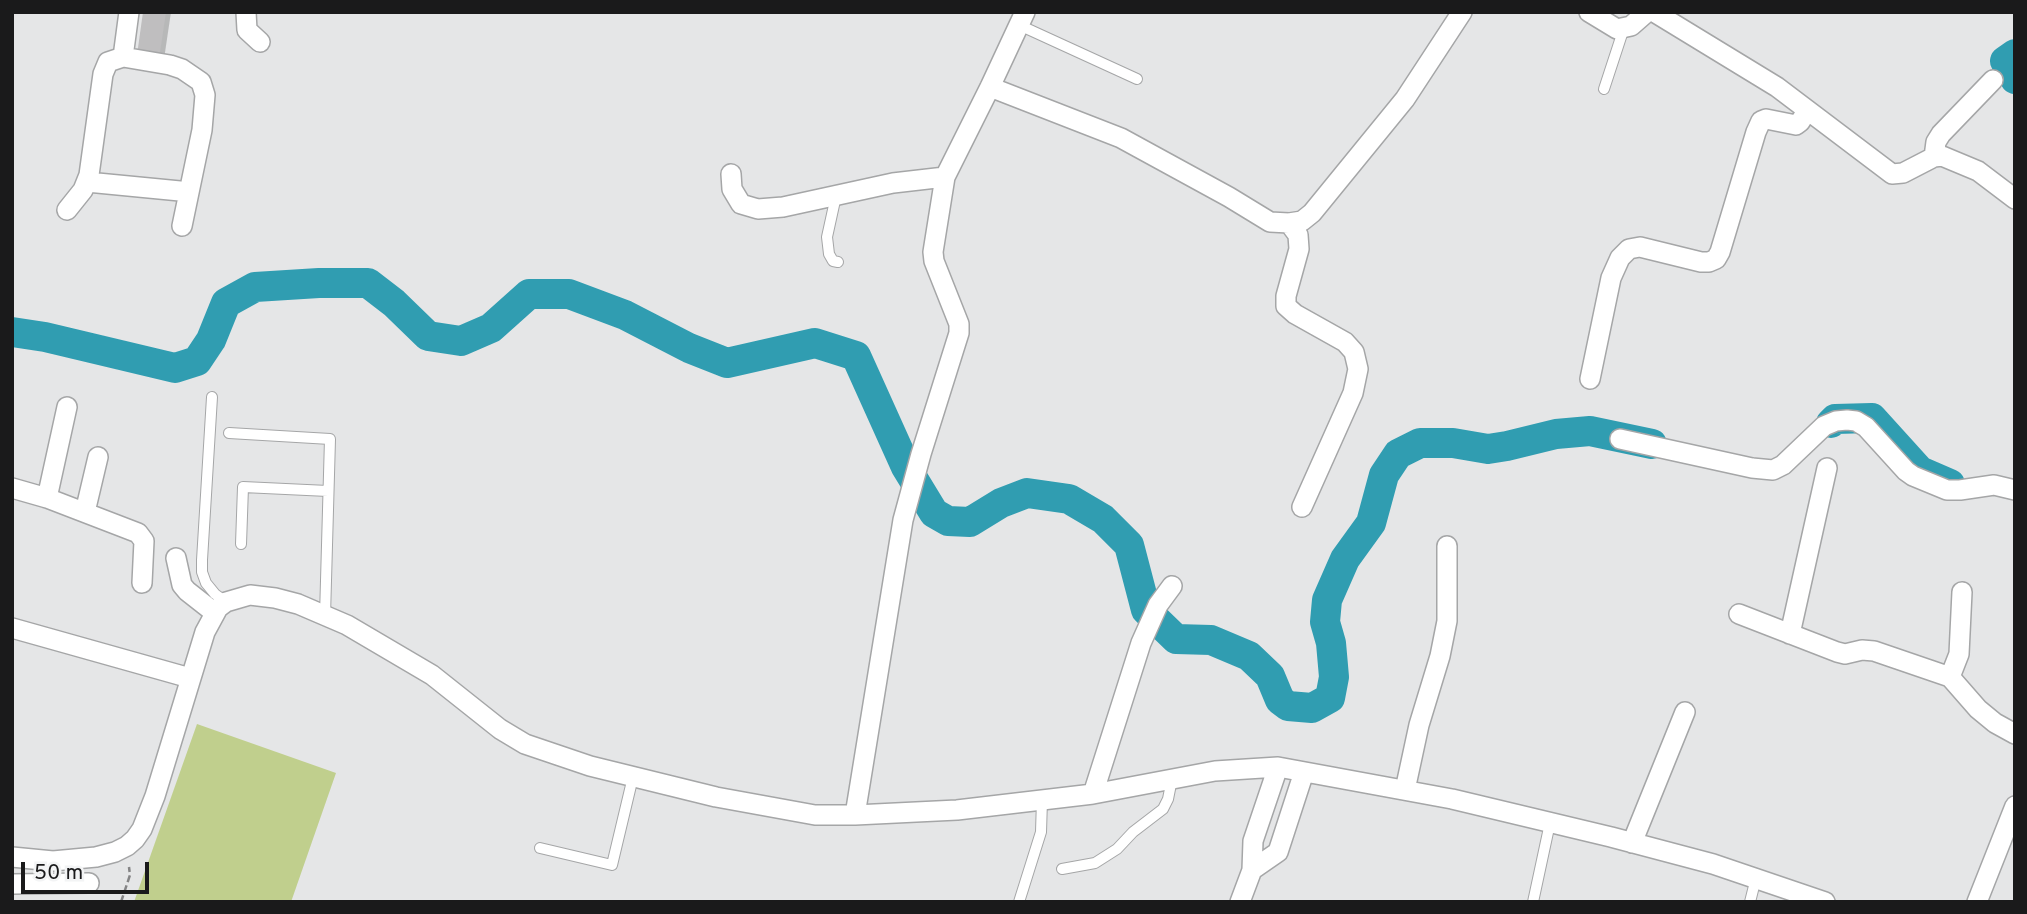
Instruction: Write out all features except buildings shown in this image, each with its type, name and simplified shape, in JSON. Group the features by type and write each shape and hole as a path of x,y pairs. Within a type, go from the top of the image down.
{"street":[{"path":"123,57 129,12"},
{"path":"246,12 247,30 260,42"},
{"path":"990,87 1121,138 1270,222 1289,223 1312,214 1405,99 1462,12"},
{"path":"1589,12 1617,29 1631,26 1647,12"},
{"path":"1654,12 1777,87 1892,174 1903,173 1934,157 1942,156 1978,171 2015,200"},
{"path":"855,816 903,520 959,333 933,252 945,177 1022,16"},
{"path":"67,210 87,182 103,74 108,62 123,57 170,65 182,69 201,82 205,95 202,130 182,226"},
{"path":"1934,157 1936,142 1941,134 1993,80"},
{"path":"1590,379 1611,278 1620,258 1629,249 1640,247 1701,262 1716,259 1761,121 1766,119 1796,125 1807,111"},
{"path":"731,174 732,189 741,204 758,209 783,207 893,183 945,177"},
{"path":"87,182 180,191"},
{"path":"1289,223 1298,235 1299,249 1286,296 1286,306 1295,314 1345,342 1354,352 1357,369 1353,393 1302,508"},
{"path":"47,498 67,407"},
{"path":"1620,439 1752,468 1773,470 1783,465 1824,426 1836,421 1856,421 1866,427 1913,476 1947,490 1960,491 1994,485 2015,490"},
{"path":"85,512 98,457"},
{"path":"1790,634 1827,468"},
{"path":"12,488 47,498 138,533 143,538 145,547 142,583"},
{"path":"1405,790 1447,621 1447,545"},
{"path":"176,558 182,585 187,591 221,608"},
{"path":"1093,794 1141,643 1158,605 1172,586"},
{"path":"1951,677 1959,654 1962,592"},
{"path":"12,857 52,861 79,859 115,852 128,846 142,829 155,796 205,632 221,608 250,595 298,604 347,625 432,675 500,729 525,744 590,766 716,797 815,815 855,816 957,810 1093,794 1215,771 1269,767 1452,799 1632,843 1756,877 1825,902"},
{"path":"1739,614 1837,652 1845,654 1862,650 1874,651 1951,677 1978,709 2015,734"},
{"path":"12,628 190,678"},
{"path":"1632,843 1685,712"},
{"path":"1240,902 1252,870 1253,841 1269,767"},
{"path":"1252,870 1278,852 1304,772"},
{"path":"1978,902 2015,806"},
{"path":"12,884 89,883"}],"lane":[{"path":"1022,16 1137,79"},
{"path":"1604,89 1624,28"},
{"path":"836,195 827,237 829,254 833,261 838,262"},
{"path":"212,397 202,572 221,608"},
{"path":"229,433 330,439 325,616"},
{"path":"241,544 243,487 328,491"},
{"path":"540,848 612,865 633,776"},
{"path":"1062,869 1095,863 1117,849 1133,832 1163,809 1168,799 1171,779"},
{"path":"1019,902 1041,832 1042,800"},
{"path":"1533,902 1550,823"},
{"path":"1750,902 1756,877"}],"path":[{"path":"121,902 130,875 128,846"}],"green space":[{"path":"197,724 336,773 291,902 134,902"}],"waterway":[{"path":"2015,54 2005,61 2015,79"},
{"path":"12,332 45,337 175,368 197,361 211,340 226,303 255,287 368,283 394,303 428,336 461,341 491,328 529,294 569,294 625,315 689,348 727,363 815,343 856,356 906,467 934,513 948,521 970,522 1001,503 1027,493 1069,499 1103,519 1129,545 1146,610 1176,639 1211,640 1249,656 1270,676 1280,700 1288,706 1312,708 1330,698 1334,677 1331,643 1325,622 1327,600 1345,559 1371,523 1384,475 1398,454 1420,443 1453,443 1488,449 1556,434 1590,431 1652,444"},
{"path":"1831,423 1835,419 1872,418 1920,471 1950,484"}]}
